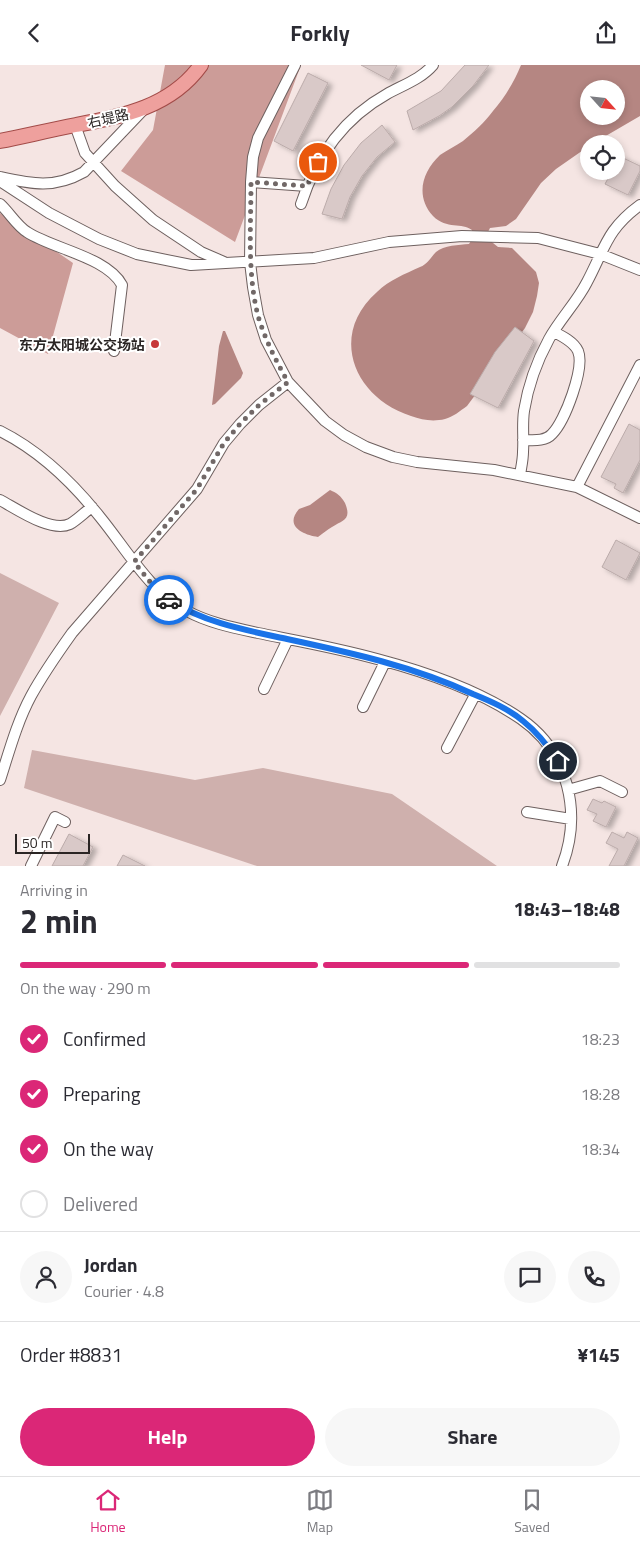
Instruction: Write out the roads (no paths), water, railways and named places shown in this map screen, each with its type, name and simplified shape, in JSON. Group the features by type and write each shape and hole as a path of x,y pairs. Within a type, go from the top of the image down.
{"main road":[{"name":"右堤路","path":"0,141 113,118 144,109 167,97 193,76 201,65"}],"street":[{"path":"294,65 258,138 253,157 251,182 250,263 258,315 266,340 288,382 325,421 344,435 366,447 393,457 417,462 494,470 577,487 640,518"},
{"path":"301,204 307,186 326,149 346,125 360,112 386,94 410,82 433,65"},
{"path":"0,179 34,184 54,183 72,179 84,173 144,109"},
{"path":"75,125 85,153 115,187 153,220 200,252 229,264"},
{"path":"0,179 49,213 99,239 137,253 191,265 314,259 389,242 462,236 538,238 600,254 640,270"},
{"path":"251,182 307,186"},
{"path":"0,204 26,232 91,261 107,269 117,277 122,285 114,351"},
{"path":"520,475 524,411 536,366 554,331 587,283 608,238 622,219 640,205"},
{"path":"523,440 544,439 552,435 572,395 579,364 578,351 571,342 554,331"},
{"path":"577,487 640,365"},
{"path":"0,780 31,697 72,633 197,489 224,443 240,424 259,405 288,382"},
{"path":"0,431 54,467 77,489 151,583 188,612 236,628 386,661 495,703 523,720 544,741 558,761 566,780 571,800 572,819 569,843 562,866"},
{"path":"0,500 48,525 59,527 69,525 92,507"},
{"path":"264,689 288,639"},
{"path":"363,707 386,661"},
{"path":"447,748 475,695"},
{"path":"568,789 600,781 622,792"},
{"path":"527,812 572,819"},
{"path":"31,866 55,817 65,822"}],"place":[{"name":"东方太阳城公交场站","path":"155,344"}]}
